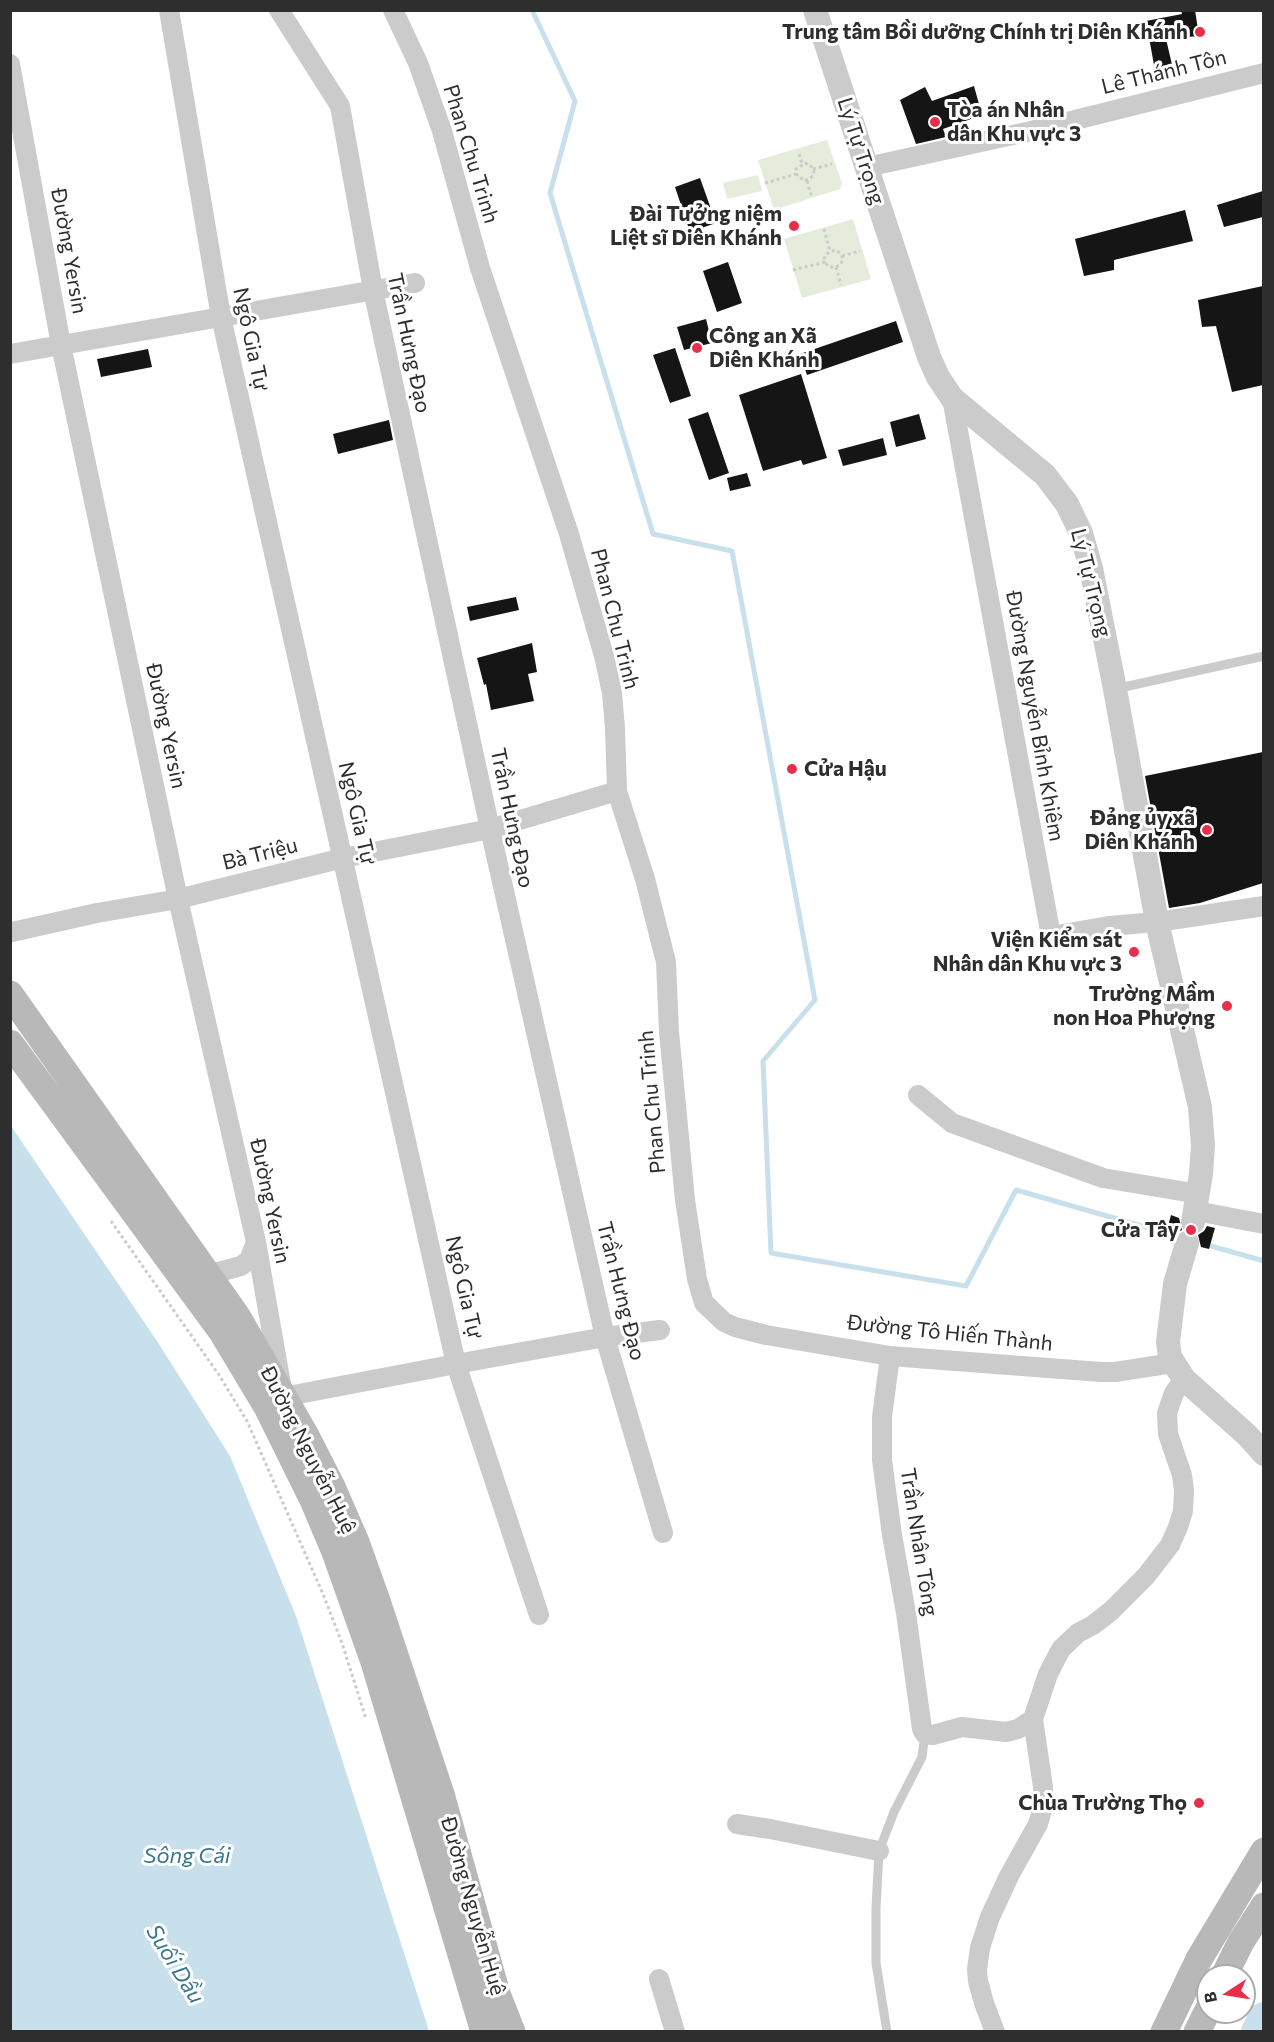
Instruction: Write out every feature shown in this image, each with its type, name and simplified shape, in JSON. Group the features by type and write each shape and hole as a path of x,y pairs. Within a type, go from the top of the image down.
{"main road":[{"name":"Đường Nguyễn Huệ","path":"10,994 237,1316 275,1402 335,1552 374,1662 484,2031"},
{"name":"Đường Nguyễn Huệ","path":"10,1043 275,1402 333,1489 356,1542 377,1601 441,1794 497,1994 512,2031"},
{"path":"415,1802 441,1794"},
{"path":"1164,2031 1199,1959 1263,1851"},
{"path":"1230,1964 1263,1906"}],"street":[{"name":"Ngô Gia Tự","path":"169,10 221,317 456,1364 539,1615"},
{"name":"Trần Hưng Đạo","path":"279,10 340,106 373,290 490,829 605,1337 663,1533"},
{"name":"Phan Chu Trinh","path":"393,10 418,63 442,131 483,277 568,534 604,656 612,693 617,791 645,879 666,962 674,1090 685,1200 697,1280 704,1303 724,1322"},
{"name":"Lý Tự Trọng","path":"815,10 929,357 938,377 952,398 1045,475 1067,504 1081,533 1091,568 1157,922 1200,1107 1203,1146 1194,1217 1175,1284 1168,1341 1178,1371"},
{"name":"Đường Yersin","path":"10,64 61,345 178,899 256,1242 275,1402"},
{"name":"Lê Thánh Tôn","path":"867,167 1031,131 1263,73"},
{"path":"10,354 415,283"},
{"name":"Đường Nguyễn Bỉnh Khiêm","path":"952,398 1051,936 1109,926 1157,922"},
{"name":"Bà Triệu","path":"11,931 178,899 343,858 490,829 617,791"},
{"path":"1157,922 1263,906"},
{"path":"918,1095 952,1124 1103,1178 1194,1217 1263,1224"},
{"path":"202,1267 215,1273 241,1266 249,1260 256,1242"},
{"name":"Đường Tô Hiến Thành","path":"724,1322 766,1335 802,1339 890,1356 1101,1372 1178,1371"},
{"path":"275,1402 456,1364 605,1337 660,1330"},
{"name":"Trần Nhân Tông","path":"890,1356 882,1417 882,1460 918,1704 925,1734"},
{"path":"1178,1371 1263,1454"},
{"path":"995,2031 984,2003 977,1969 980,1948 990,1917 1041,1814 1043,1787 1033,1719 1048,1674 1061,1650 1078,1633 1111,1611 1146,1576 1170,1545 1178,1527 1183,1511 1184,1490 1182,1475 1168,1434 1167,1413 1178,1371"},
{"path":"925,1734 933,1735 962,1727 1006,1732 1018,1729 1033,1719"},
{"path":"737,1824 879,1851"},
{"path":"659,1979 675,2031"}],"lane":[{"path":"1115,689 1263,656"},
{"name":"Trần Nhân Tông","path":"887,2031 876,1963 879,1851 894,1812 922,1757 925,1734"}],"path":[{"path":"799,154 802,164"},
{"path":"796,174 796,169 805,163 813,169"},
{"path":"813,169 832,164"},
{"path":"807,181 813,176 813,169"},
{"path":"796,174 805,182 807,181"},
{"path":"765,183 796,174"},
{"path":"807,181 812,198"},
{"path":"824,229 830,251"},
{"path":"835,249 842,256 841,264 836,267 829,267 824,259 830,251 835,249"},
{"path":"842,256 860,251"},
{"path":"793,270 825,262"},
{"path":"836,267 841,285"},
{"path":"109,1218 219,1375 247,1420 323,1594 342,1643 366,1721"}],"green space":[{"path":"827,140 842,183 840,189 774,210 758,160"},
{"path":"758,175 762,191 727,199 723,183"},
{"path":"853,219 871,279 802,298 784,239"}],"water":[{"name":"Sông Cái","path":"11,1126 157,1341 230,1456 296,1616 429,2031 11,2031"}],"building":[{"path":"1181,10 1195,10 1199,36 1166,39 1174,73 1156,76 1146,21 1182,14"},
{"name":"Tòa án Nhân dân Khu vực 3","path":"974,86 982,115 943,129 946,137 916,144 900,100 925,87 932,101"},
{"path":"700,178 716,223 690,232 675,187"},
{"path":"1263,191 1263,217 1224,227 1217,205"},
{"path":"1185,210 1193,241 1114,260 1114,270 1084,276 1075,239"},
{"path":"728,262 742,303 717,312 703,271"},
{"path":"1263,286 1263,385 1232,392 1216,326 1202,327 1198,300"},
{"path":"706,319 712,343 684,350 677,327"},
{"path":"896,321 903,342 807,375 800,354"},
{"path":"675,348 691,396 670,403 653,355"},
{"path":"148,349 152,367 101,377 97,359"},
{"path":"801,374 827,458 803,465 801,460 763,471 739,395"},
{"path":"708,412 729,473 709,480 688,419"},
{"path":"919,414 926,439 896,447 890,422"},
{"path":"389,420 393,440 338,454 333,434"},
{"path":"883,438 887,455 843,466 838,450"},
{"path":"747,473 751,486 730,491 727,478"},
{"path":"516,597 519,610 470,621 467,607"},
{"path":"532,643 537,672 528,674 534,701 491,710 486,684 484,685 477,658"},
{"name":"Đảng ủy xã Diên Khánh","path":"1263,752 1263,883 1200,903 1169,908 1145,776"},
{"path":"1171,1215 1179,1218 1182,1230 1173,1239 1165,1237"},
{"path":"1207,1226 1215,1228 1209,1249 1201,1247 1198,1235"}],"waterway":[{"path":"532,10 575,101 550,193 653,534 732,551 815,1000 763,1061 771,1253 966,1286 1016,1190 1184,1238"},
{"path":"1204,1244 1264,1261"},
{"name":"Suối Dầu","path":"1257,2032 1264,2018"}],"place":[{"name":"Trung tâm Bồi dưỡng Chính trị Diên Khánh","path":"1200,32"},
{"name":"Tòa án Nhân dân Khu vực 3","path":"935,122"},
{"name":"Đài Tưởng niệm Liệt sĩ Diên Khánh","path":"794,226"},
{"name":"Công an Xã Diên Khánh","path":"697,348"},
{"name":"Cửa Hậu","path":"792,769"},
{"name":"Đảng ủy xã Diên Khánh","path":"1207,830"},
{"name":"Viện Kiểm sát Nhân dân Khu vực 3","path":"1134,952"},
{"name":"Trường Mầm non Hoa Phượng","path":"1227,1006"},
{"name":"Cửa Tây","path":"1191,1230"},
{"name":"Chùa Trường Thọ","path":"1199,1803"}]}
